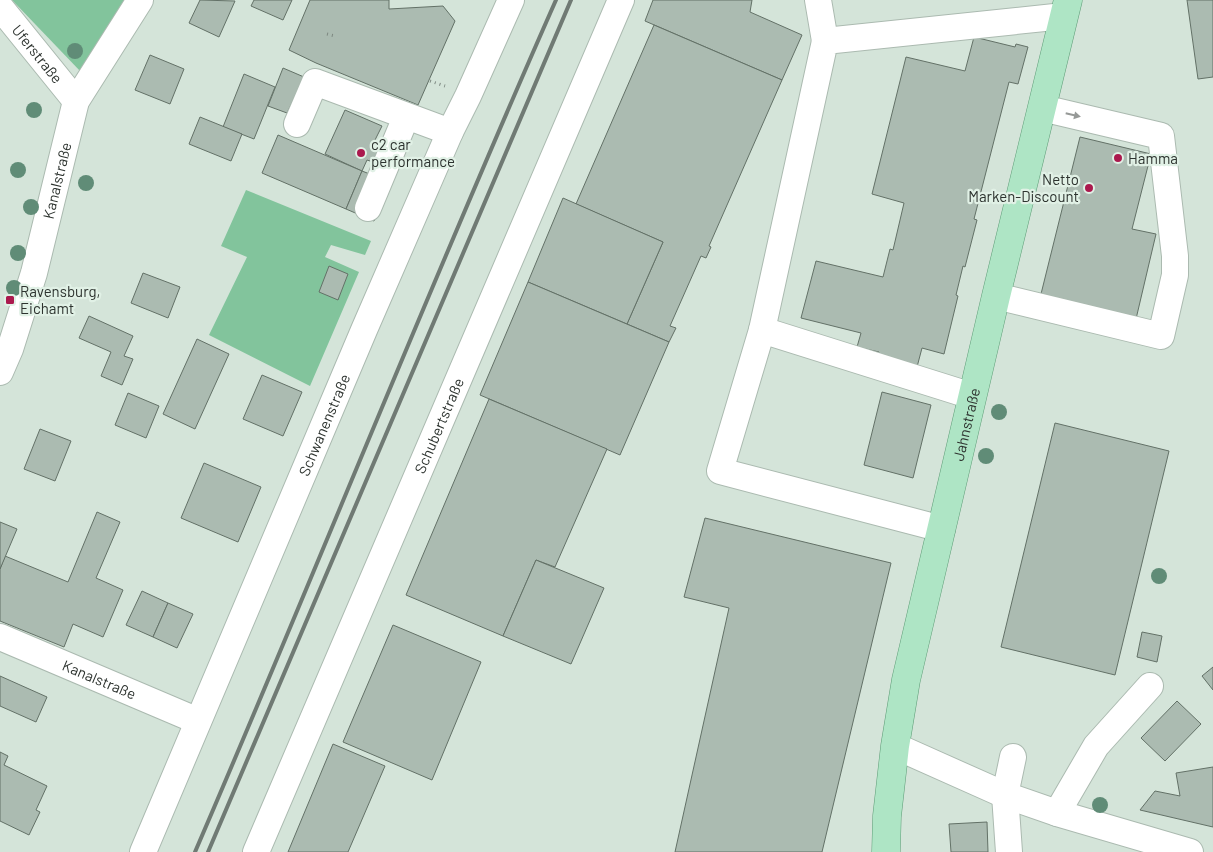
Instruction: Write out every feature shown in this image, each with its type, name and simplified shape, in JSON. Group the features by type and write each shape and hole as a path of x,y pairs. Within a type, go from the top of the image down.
{"main road":[{"name":"Jahnstraße","path":"886,852 887,816 895,746 912,655 972,396 1066,8"}],"street":[{"name":"Kanalstraße","path":"0,372 10,349 34,273 76,100 140,0"},
{"name":"Schwanenstraße","path":"144,852 306,465 450,132 511,0"},
{"name":"Schubertstraße","path":"256,852 620,0"},
{"path":"818,0 824,41 762,330 720,471 942,529"},
{"name":"Uferstraße","path":"0,7 76,100"},
{"path":"824,41 1066,8"},
{"path":"297,124 315,72 406,117 450,132"},
{"path":"996,296 1161,336 1175,276 1176,256 1162,163 1161,136 1042,108"},
{"path":"368,208 406,117"},
{"path":"762,330 972,396"},
{"name":"Kanalstraße","path":"0,637 198,721"},
{"path":"1057,813 1096,746 1150,686"},
{"path":"895,746 1005,795 1057,813 1185,851"},
{"path":"1009,852 1005,795 1013,757"}],"path":[{"path":"327,34 336,36"}],"green space":[{"path":"12,0 125,0 81,72"},
{"path":"246,190 371,241 365,255 331,245 325,257 359,272 310,386 209,335 247,257 221,246"}],"building":[{"path":"200,0 235,1 219,37 189,23"},
{"path":"254,0 292,0 283,20 251,6"},
{"path":"310,0 389,0 389,9 443,6 455,21 418,105 289,50"},
{"path":"653,0 752,0 750,12 802,35 782,80 645,21"},
{"path":"1187,0 1213,0 1213,77 1198,79"},
{"path":"654,25 782,80 709,246 711,247 706,258 701,256 670,326 676,328 669,342 627,324 663,242 576,204"},
{"path":"974,37 1015,47 1016,44 1028,47 1018,84 1009,82 974,219 977,220 965,267 963,266 944,354 922,348 917,367 878,358 879,352 857,347 861,333 801,318 816,261 883,277 890,249 893,250 904,203 872,194 906,57 965,71"},
{"path":"150,55 184,69 170,104 135,90"},
{"path":"283,68 304,77 287,113 268,106"},
{"path":"244,74 275,87 254,139 223,127"},
{"path":"345,110 382,126 372,146 379,150 373,162 367,160 362,171 325,154"},
{"path":"200,117 242,134 231,161 189,144"},
{"path":"278,135 362,171 346,209 262,173"},
{"path":"1080,137 1151,154 1132,229 1156,234 1136,319 1041,294"},
{"path":"362,171 390,182 374,221 346,209"},
{"path":"563,198 663,242 627,324 528,282"},
{"path":"329,266 348,274 338,300 319,292"},
{"path":"143,273 180,287 168,318 131,303"},
{"path":"528,282 669,342 620,455 480,395"},
{"path":"89,316 133,336 124,356 133,359 122,385 101,376 111,352 79,338"},
{"path":"197,339 229,354 195,429 163,414"},
{"path":"262,375 302,392 283,436 243,419"},
{"path":"882,392 931,405 913,478 864,465"},
{"path":"128,393 159,406 146,438 115,425"},
{"path":"489,399 607,449 555,567 536,560 503,636 406,595"},
{"path":"1055,423 1169,451 1115,675 1001,647"},
{"path":"40,429 71,441 55,481 24,469"},
{"path":"204,463 261,487 238,542 181,518"},
{"path":"97,512 120,522 96,578 123,590 103,637 73,624 64,647 0,621 0,569 5,556 68,582"},
{"path":"705,518 891,563 822,852 675,852 729,608 684,597"},
{"path":"0,522 17,529 0,569"},
{"path":"536,560 604,588 571,664 503,636"},
{"path":"142,591 168,603 153,637 126,625"},
{"path":"168,603 193,614 177,648 153,637"},
{"path":"393,625 481,662 432,780 343,742"},
{"path":"1142,632 1162,636 1157,662 1137,657"},
{"path":"1213,667 1213,690 1202,676"},
{"path":"0,676 47,697 36,722 0,706"},
{"path":"1177,701 1201,724 1165,761 1141,738"},
{"path":"333,744 385,766 348,852 288,852"},
{"path":"0,752 8,756 4,765 47,786 36,810 40,812 29,835 0,821"},
{"path":"1213,767 1213,827 1140,810 1155,791 1180,796 1176,773"},
{"path":"987,822 988,852 951,852 949,824"}],"railway":[{"path":"195,852 464,212 556,0"},
{"path":"208,852 571,0"}],"place":[{"name":"c2 car performance","path":"361,153"},
{"name":"Hamma","path":"1118,158"},
{"name":"Netto Marken-Discount","path":"1089,188"},
{"name":"Ravensburg, Eichamt","path":"10,300"}]}
